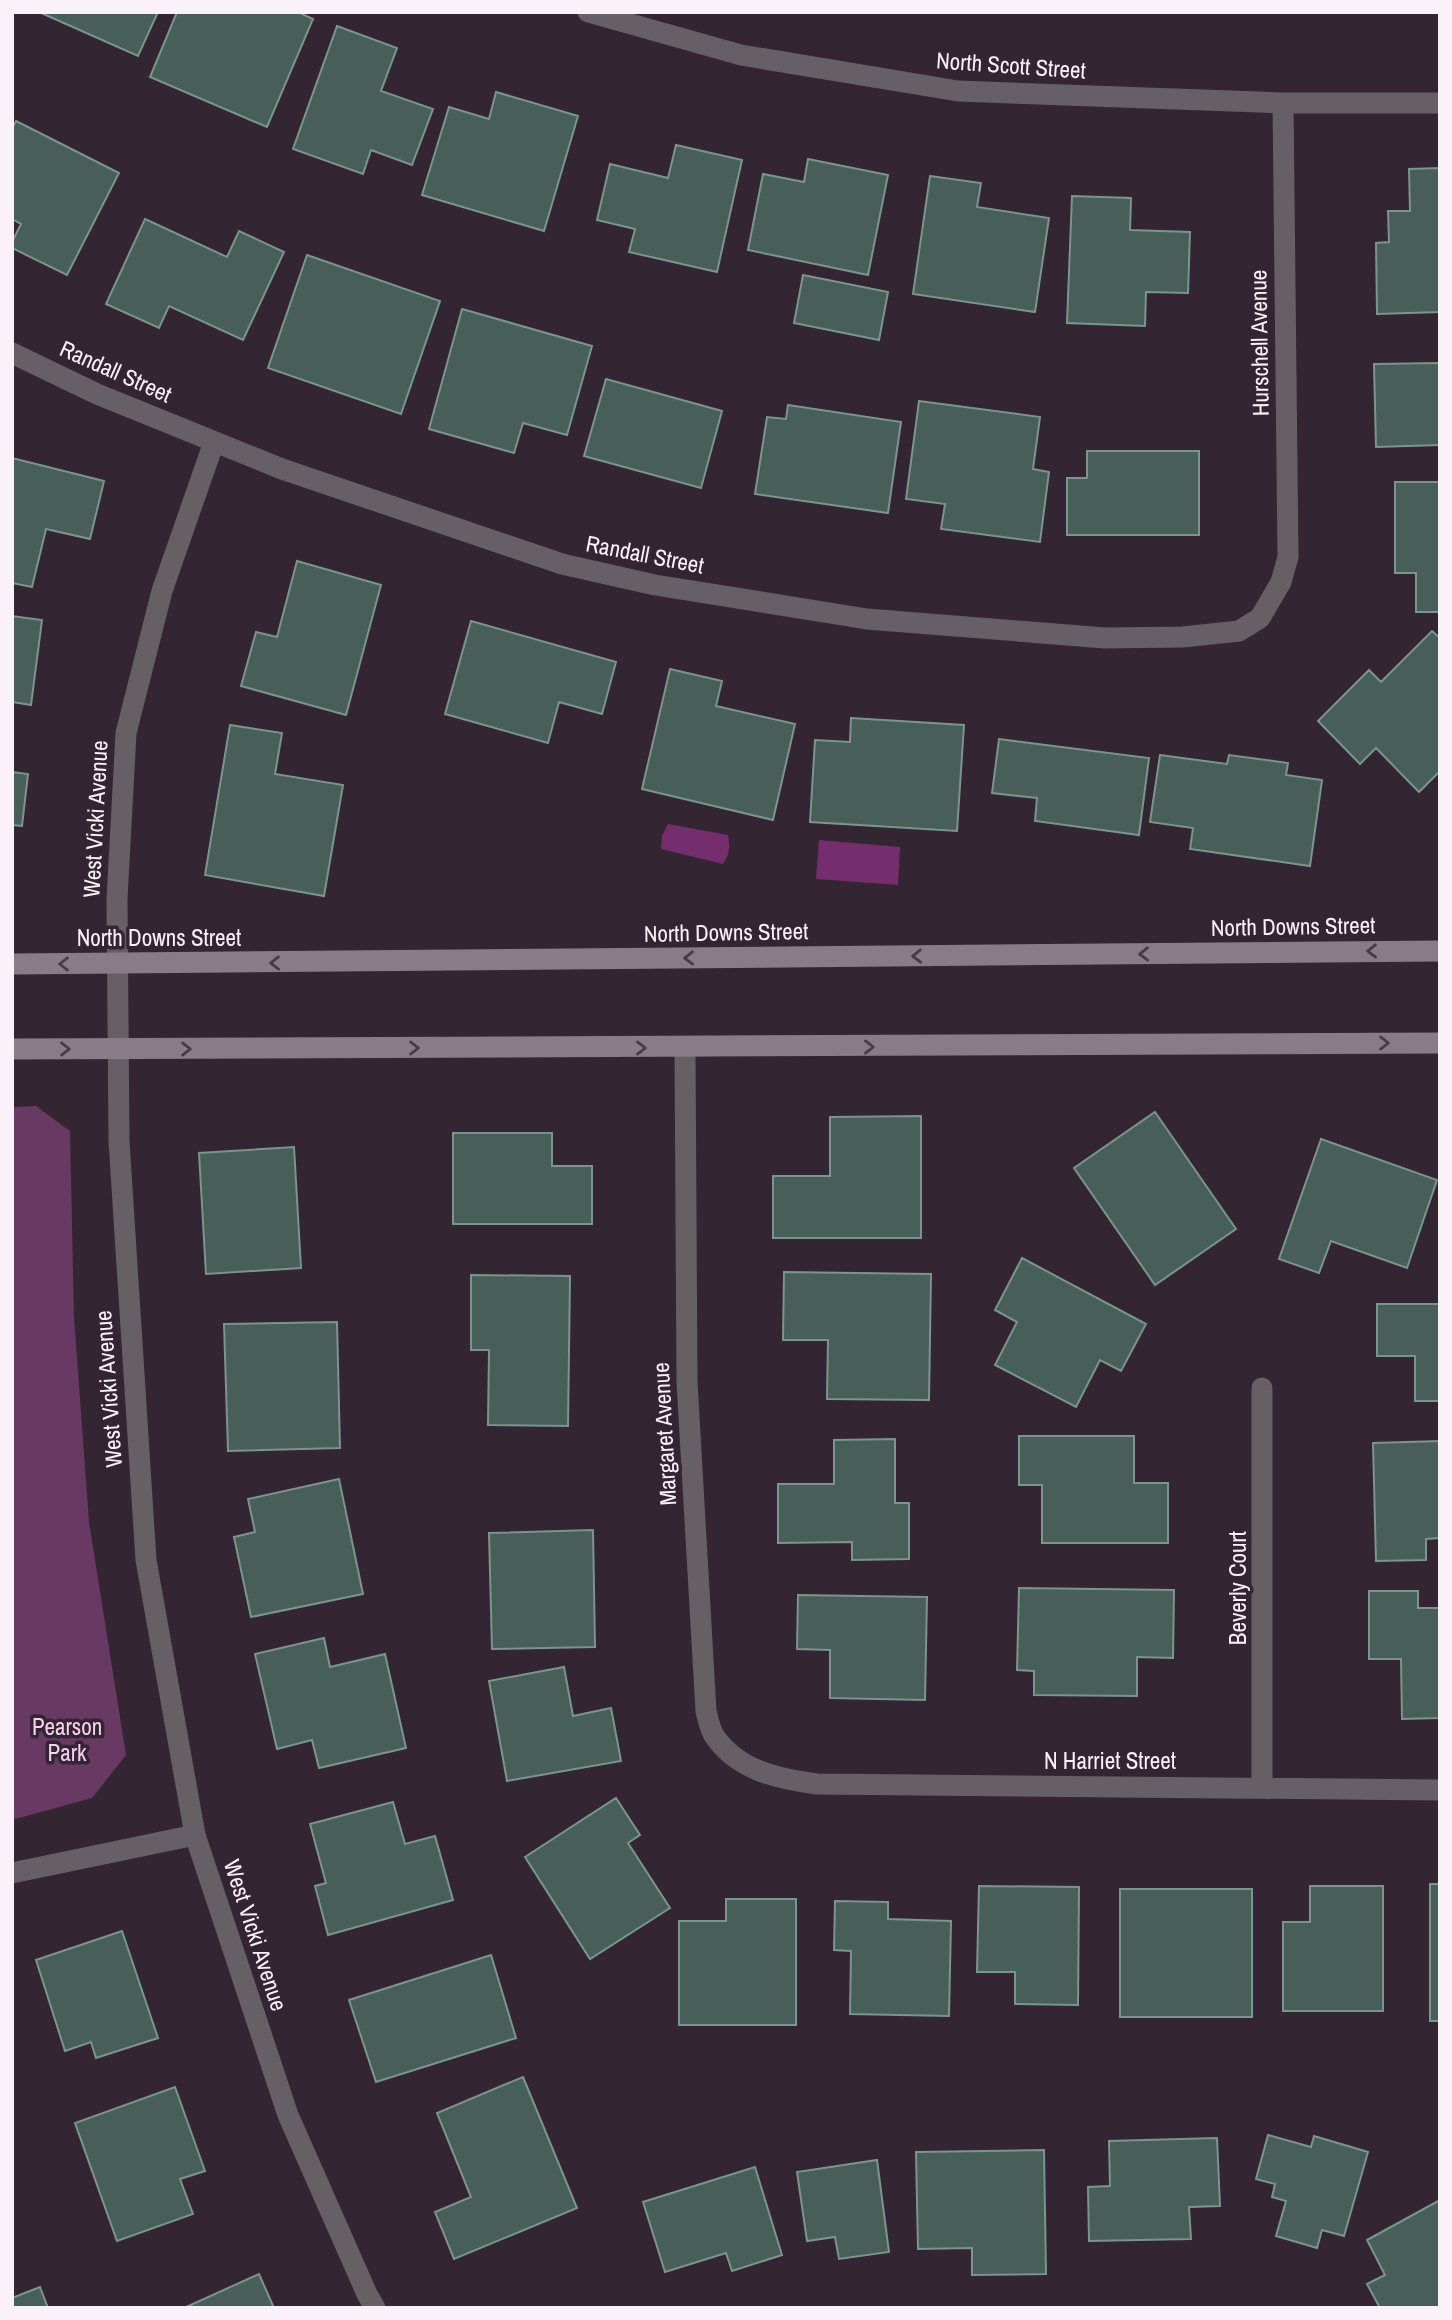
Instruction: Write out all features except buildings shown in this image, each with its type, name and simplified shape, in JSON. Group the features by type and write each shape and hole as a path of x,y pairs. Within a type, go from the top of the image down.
{"street":[{"name":"North Scott Street","path":"588,12 741,55 958,91 1283,103 1440,103"},
{"name":"Hurschell Avenue","path":"1281,582 1288,558 1283,103"},
{"name":"Randall Street","path":"12,353 97,394 282,469 562,564 655,585 867,619 1105,638 1183,637 1239,631 1260,618 1281,582"},
{"name":"West Vicki Avenue","path":"214,442 162,591 126,733 117,899 119,1141 146,1560 195,1835 288,2115 375,2308"},
{"name":"North Downs Street","path":"12,964 1440,951"},
{"path":"12,1049 1440,1043"},
{"name":"Margaret Avenue","path":"685,1048 687,1382 706,1711 714,1735 736,1760 780,1779"},
{"name":"Beverly Court","path":"1262,1388 1262,1787"},
{"name":"N Harriet Street","path":"780,1779 817,1784 1440,1790"},
{"path":"12,1873 195,1835"}],"green space":[{"name":"Pearson Park","path":"36,1106 70,1131 74,1317 89,1522 126,1755 92,1798 12,1820 12,1107"}],"shaded area":[{"path":"668,824 728,835 729,850 723,864 661,849 662,836"},
{"path":"819,840 900,847 898,885 816,879"}]}
